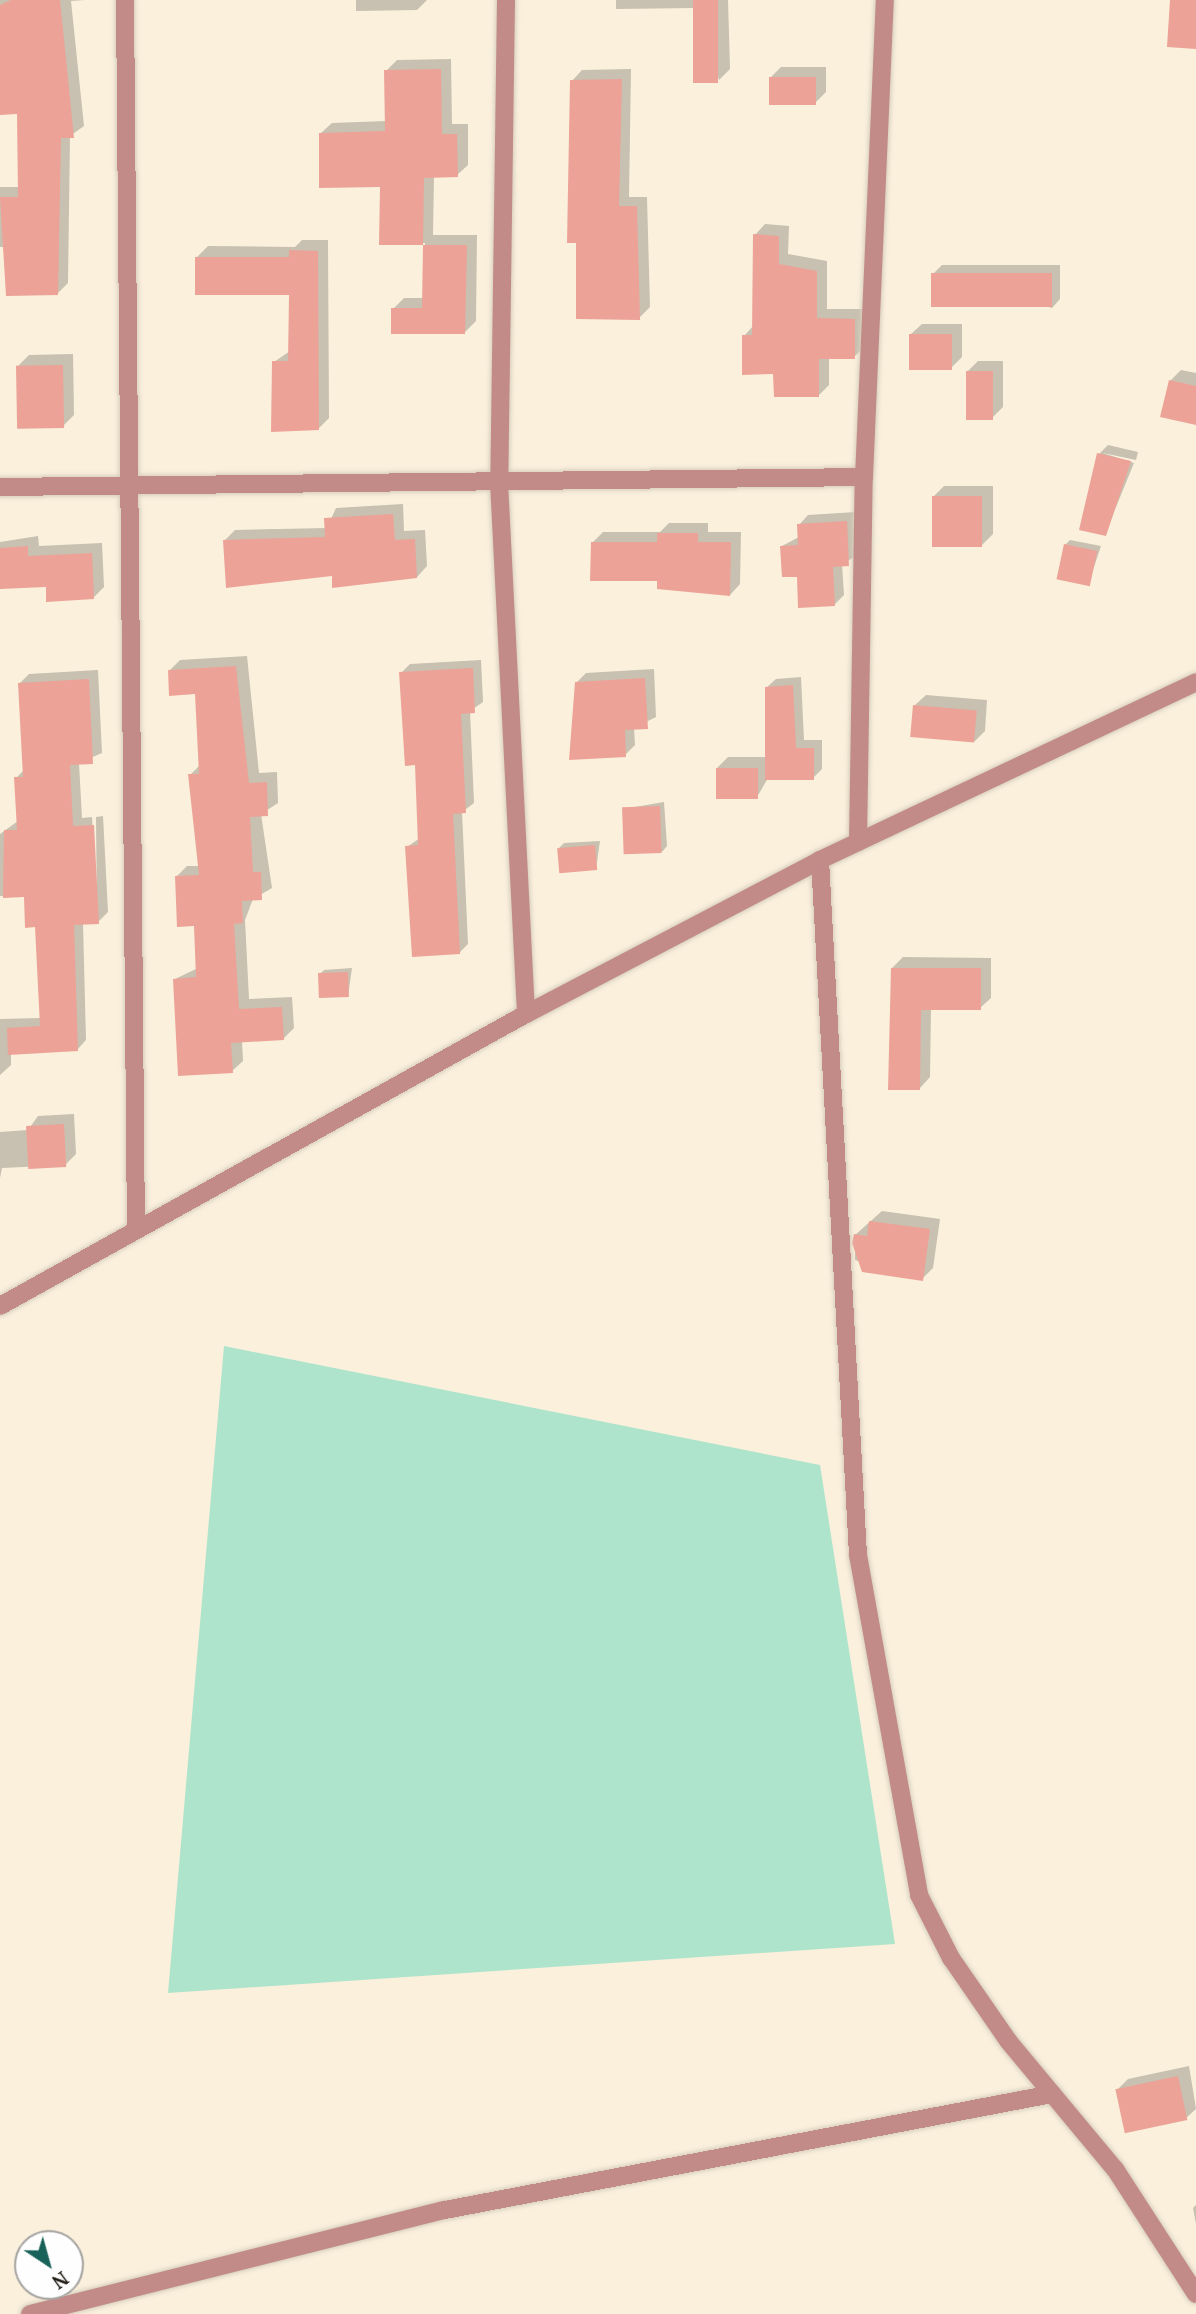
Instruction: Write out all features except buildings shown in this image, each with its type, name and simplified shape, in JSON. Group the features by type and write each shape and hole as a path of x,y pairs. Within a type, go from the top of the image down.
{"street":[{"path":"125,0 125,488 136,1230"},
{"path":"506,0 499,482 526,1014"},
{"path":"858,842 864,477 885,0"},
{"path":"0,487 125,488 864,477"},
{"path":"0,1306 526,1014 820,860 1196,682"},
{"path":"820,860 859,1555 901,1825 919,1895 951,1958 1052,2094 1115,2169 1196,2294"},
{"path":"30,2314 445,2210 1052,2094"}],"green space":[{"path":"224,1346 820,1465 895,1944 168,1993"}]}
